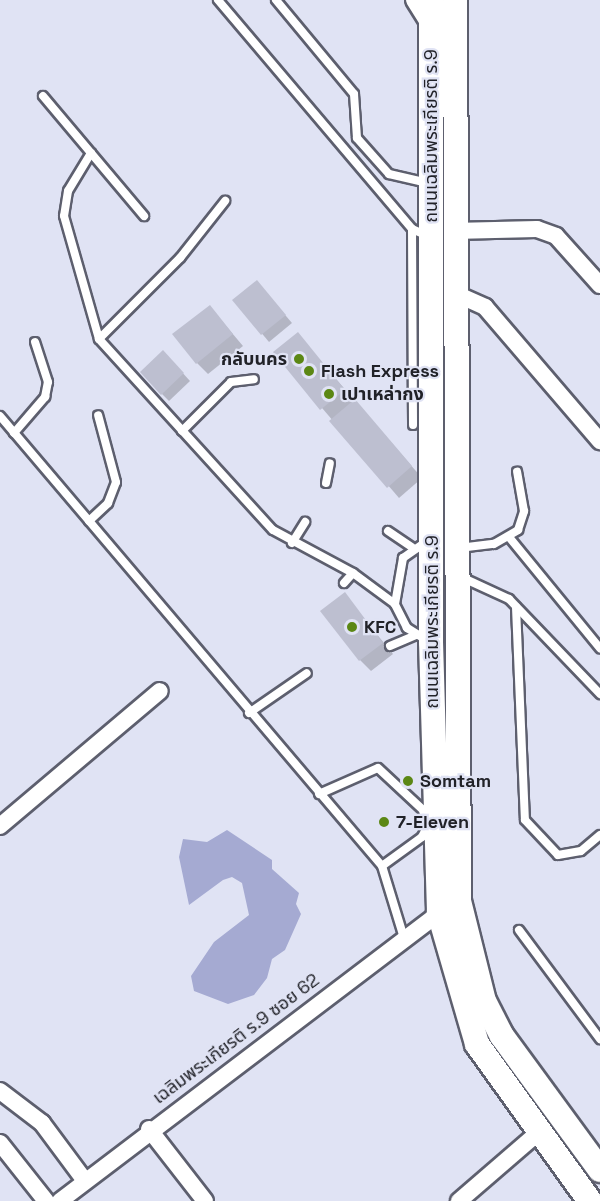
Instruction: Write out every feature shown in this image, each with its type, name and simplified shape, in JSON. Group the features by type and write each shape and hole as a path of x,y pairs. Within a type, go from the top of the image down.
{"main road":[{"name":"ถนนเฉลิมพระเกียรติ ร.9","path":"430,0 432,232 422,543 423,639 449,907 477,1044 583,1198"},
{"name":"ถนนเฉลิมพระเกียรติ ร.9","path":"455,0 432,232 454,293 459,549 449,907 484,1001 502,1036 598,1162"}],"street":[{"path":"414,0 430,26"},
{"path":"432,232 537,229 556,236 600,285"},
{"path":"454,293 484,307 600,441"},
{"path":"0,826 160,691"},
{"name":"เฉลิมพระเกียรติ ร.9 ซอย 62","path":"60,1201 149,1130 404,938 449,907"},
{"path":"0,1091 42,1123 85,1181"},
{"path":"149,1130 205,1201"},
{"path":"459,1201 539,1132"},
{"path":"0,1143 46,1201"}],"lane":[{"path":"218,0 432,232 413,425"},
{"path":"276,0 354,94 357,138 389,174 431,184"},
{"path":"43,96 144,216"},
{"path":"91,153 68,191 64,216 99,339 255,513 292,543 353,573 395,604"},
{"path":"99,339 180,258 225,201"},
{"path":"14,433 45,397 48,382 35,342"},
{"path":"182,431 231,382 254,379"},
{"path":"89,521 108,503 116,482 98,415"},
{"path":"0,416 249,713 382,866 404,938"},
{"path":"326,483 330,463"},
{"path":"459,549 509,537 518,530 524,511 517,472"},
{"path":"292,543 305,522"},
{"path":"388,531 422,543 396,575 395,604 398,617 423,639"},
{"path":"509,537 600,648"},
{"path":"344,583 353,573"},
{"path":"458,576 516,607 600,694"},
{"path":"516,607 525,820 558,855 581,850 600,835"},
{"path":"390,646 423,639"},
{"path":"249,713 307,673"},
{"path":"319,794 378,768 423,810 427,827 422,837 382,866"},
{"path":"519,930 600,1039"}],"water":[{"path":"227,830 272,860 272,869 299,893 296,904 301,914 285,950 272,959 267,978 254,995 228,1004 194,991 191,976 214,942 249,915 242,883 232,877 223,880 189,905 179,857 183,839 207,842"}],"building":[{"path":"257,280 286,315 261,335 232,300"},
{"path":"210,305 233,334 196,364 172,334"},
{"path":"298,332 345,390 320,410 273,352"},
{"path":"163,350 184,373 161,395 140,372"},
{"path":"355,399 412,466 387,488 329,421"},
{"name":"KFC","path":"345,592 383,643 359,661 320,611"}],"place":[{"name":"กลับนคร","path":"299,359"},
{"name":"Flash Express","path":"309,371"},
{"name":"เปาเหล่ากง","path":"329,394"},
{"name":"KFC","path":"352,627"},
{"name":"Somtam","path":"408,781"},
{"name":"7-Eleven","path":"384,822"}]}
